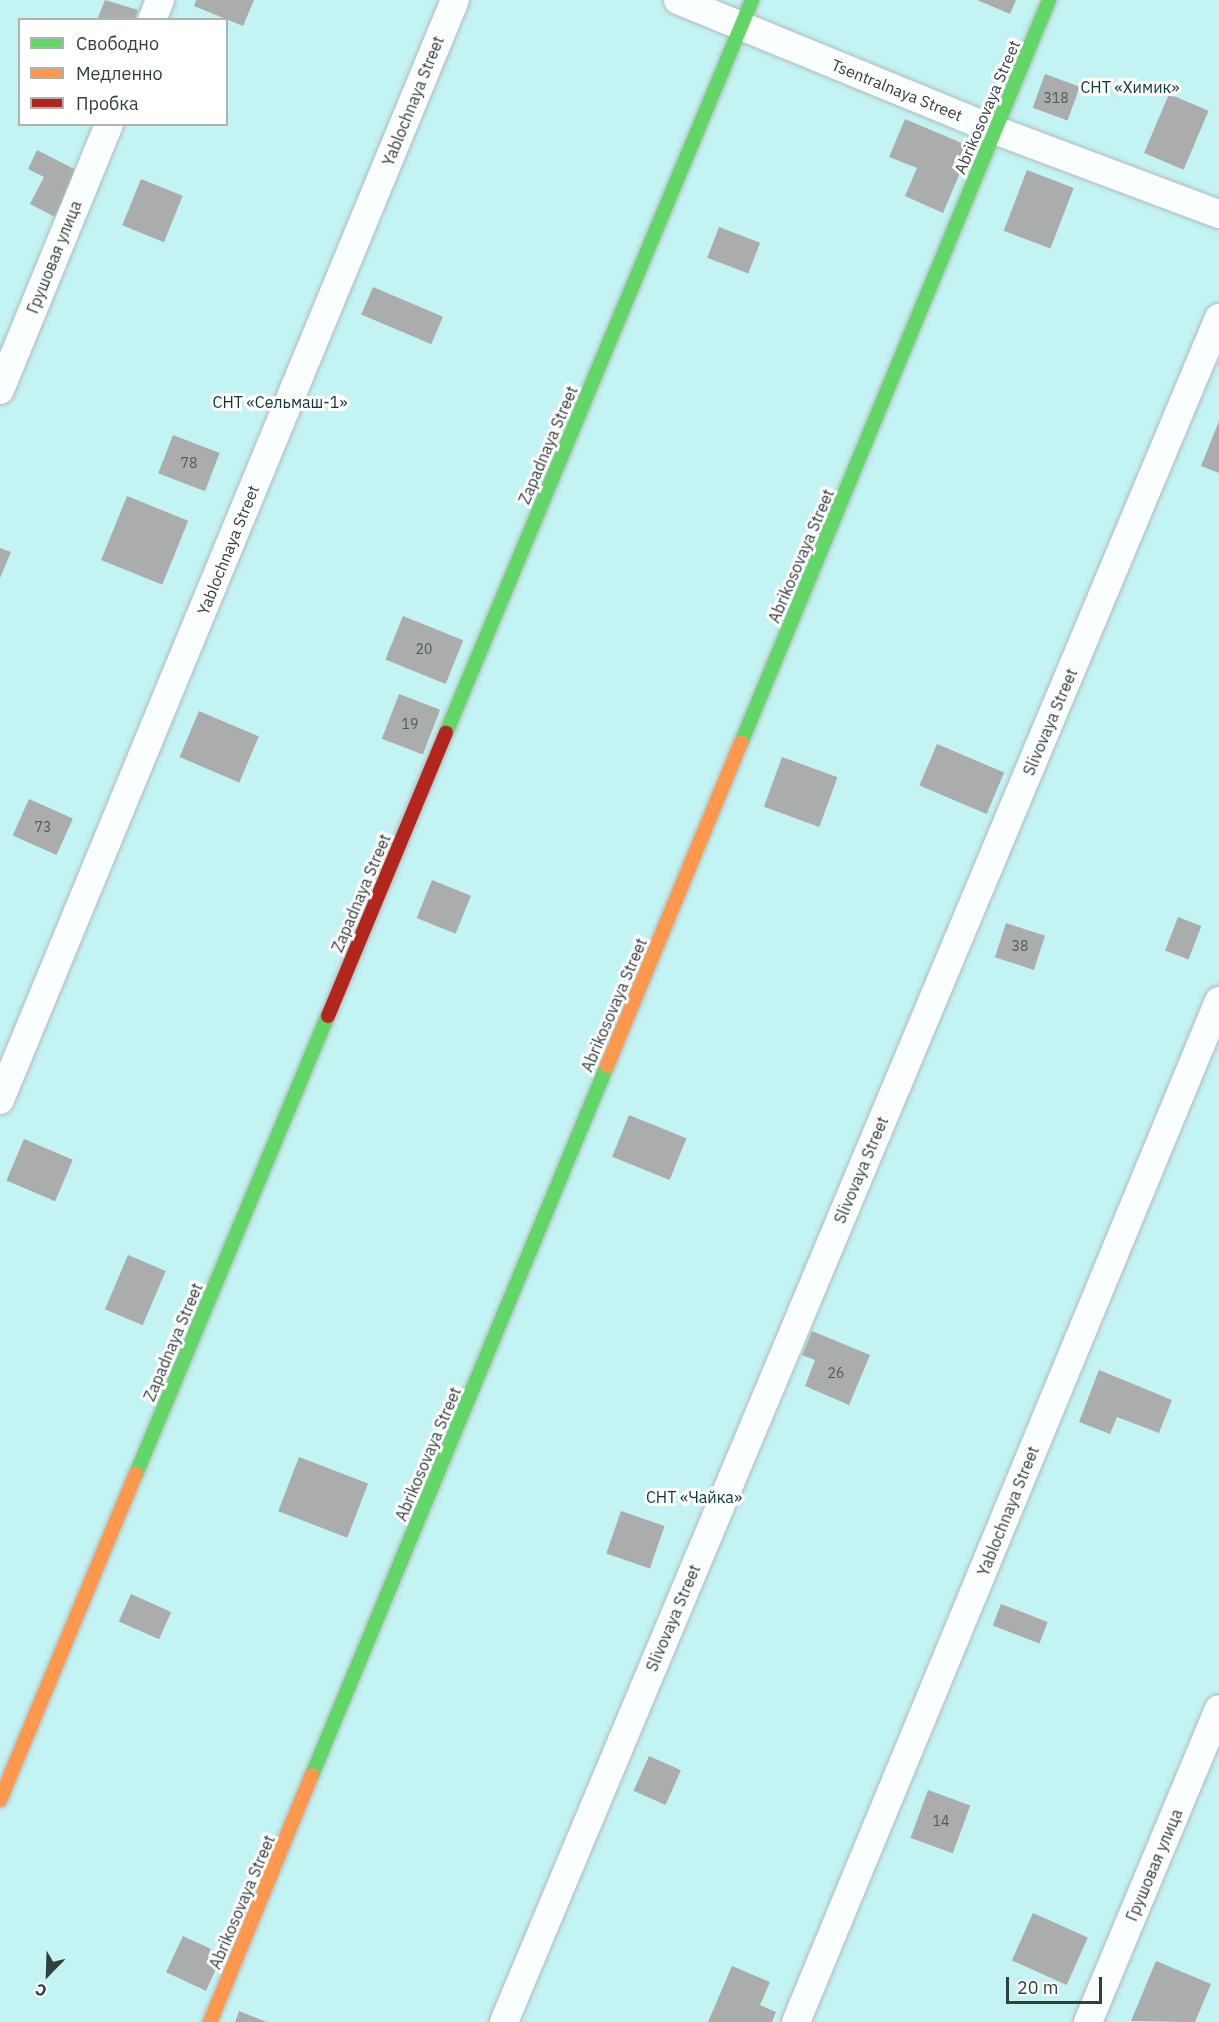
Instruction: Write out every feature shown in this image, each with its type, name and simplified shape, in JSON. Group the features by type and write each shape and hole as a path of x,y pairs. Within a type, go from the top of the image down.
{"street":[{"path":"153,18 160,0"},
{"name":"Yablochnaya Street","path":"0,1100 455,0"},
{"name":"Tsentralnaya Street","path":"678,0 746,13 995,130 1219,214"},
{"name":"Abrikosovaya Street","path":"210,2022 1049,0"},
{"name":"Zapadnaya Street","path":"0,1800 746,13"},
{"name":"Грушовая улица","path":"0,390 108,126"},
{"name":"Slivovaya Street","path":"504,2022 1219,318"},
{"name":"Yablochnaya Street","path":"796,2022 1219,1001"},
{"name":"Грушовая улица","path":"1088,2022 1219,1708"}],"green space":[{"name":"СНТ «Чайка»","path":"0,0 1219,0 1219,2022 0,2022"}],"building":[{"path":"105,0 138,10 136,18 98,18"},
{"path":"196,0 254,0 243,26 194,6"},
{"path":"977,0 1016,0 1010,14"},
{"path":"1045,74 1080,87 1067,120 1033,108"},
{"path":"1169,94 1209,111 1184,170 1144,153"},
{"path":"905,119 971,147 943,213 905,196 917,168 889,157"},
{"path":"37,150 78,171 55,217 30,204 44,177 28,169"},
{"path":"1027,170 1074,188 1050,249 1004,231"},
{"path":"141,179 183,196 164,242 122,225"},
{"path":"719,227 760,243 748,274 707,258"},
{"path":"373,287 443,317 431,344 361,315"},
{"path":"1219,421 1219,473 1201,466"},
{"path":"173,435 220,453 205,491 158,473"},
{"path":"127,496 188,521 162,585 101,560"},
{"path":"0,548 11,552 0,578"},
{"path":"403,616 463,640 446,684 385,660"},
{"path":"399,694 440,710 423,755 382,739"},
{"path":"199,711 259,736 239,782 179,757"},
{"path":"937,744 1004,773 987,814 919,785"},
{"path":"782,757 837,777 819,827 764,807"},
{"path":"29,799 73,819 57,855 13,836"},
{"path":"432,880 471,896 456,934 417,918"},
{"path":"1178,917 1201,926 1188,960 1165,951"},
{"path":"1006,923 1045,936 1034,970 995,957"},
{"path":"629,1115 686,1138 670,1180 612,1157"},
{"path":"24,1139 73,1160 55,1201 6,1180"},
{"path":"128,1255 166,1271 143,1325 105,1309"},
{"path":"812,1331 870,1355 849,1405 805,1386 815,1360 802,1355"},
{"path":"1099,1370 1172,1400 1159,1433 1117,1417 1110,1434 1079,1422"},
{"path":"299,1457 368,1484 347,1538 278,1511"},
{"path":"621,1511 664,1526 650,1569 606,1554"},
{"path":"131,1594 171,1612 159,1639 119,1621"},
{"path":"1001,1604 1048,1622 1039,1643 993,1625"},
{"path":"649,1756 681,1770 666,1805 634,1791"},
{"path":"928,1790 970,1805 953,1853 911,1838"},
{"path":"1033,1913 1088,1937 1067,1985 1012,1961"},
{"path":"183,1936 223,1955 206,1991 166,1972"},
{"path":"1156,1961 1211,1984 1195,2022 1131,2021"},
{"path":"732,1966 770,1982 760,2005 776,2012 772,2022 708,2022"},
{"path":"239,2011 267,2022 235,2022"}],"traffic: fast":[{"path":"446,733 752,0"},
{"path":"741,743 1049,0"},
{"path":"136,1474 328,1016"},
{"path":"312,1775 607,1066"}],"traffic: slow":[{"path":"607,1066 741,743"},
{"path":"0,1800 136,1474"},
{"path":"210,2022 312,1775"}],"traffic: jam":[{"path":"328,1016 446,733"}],"park label":[{"name":"СНТ «Химик»","path":"1130,87"},
{"name":"СНТ «Сельмаш-1»","path":"280,402"}]}
